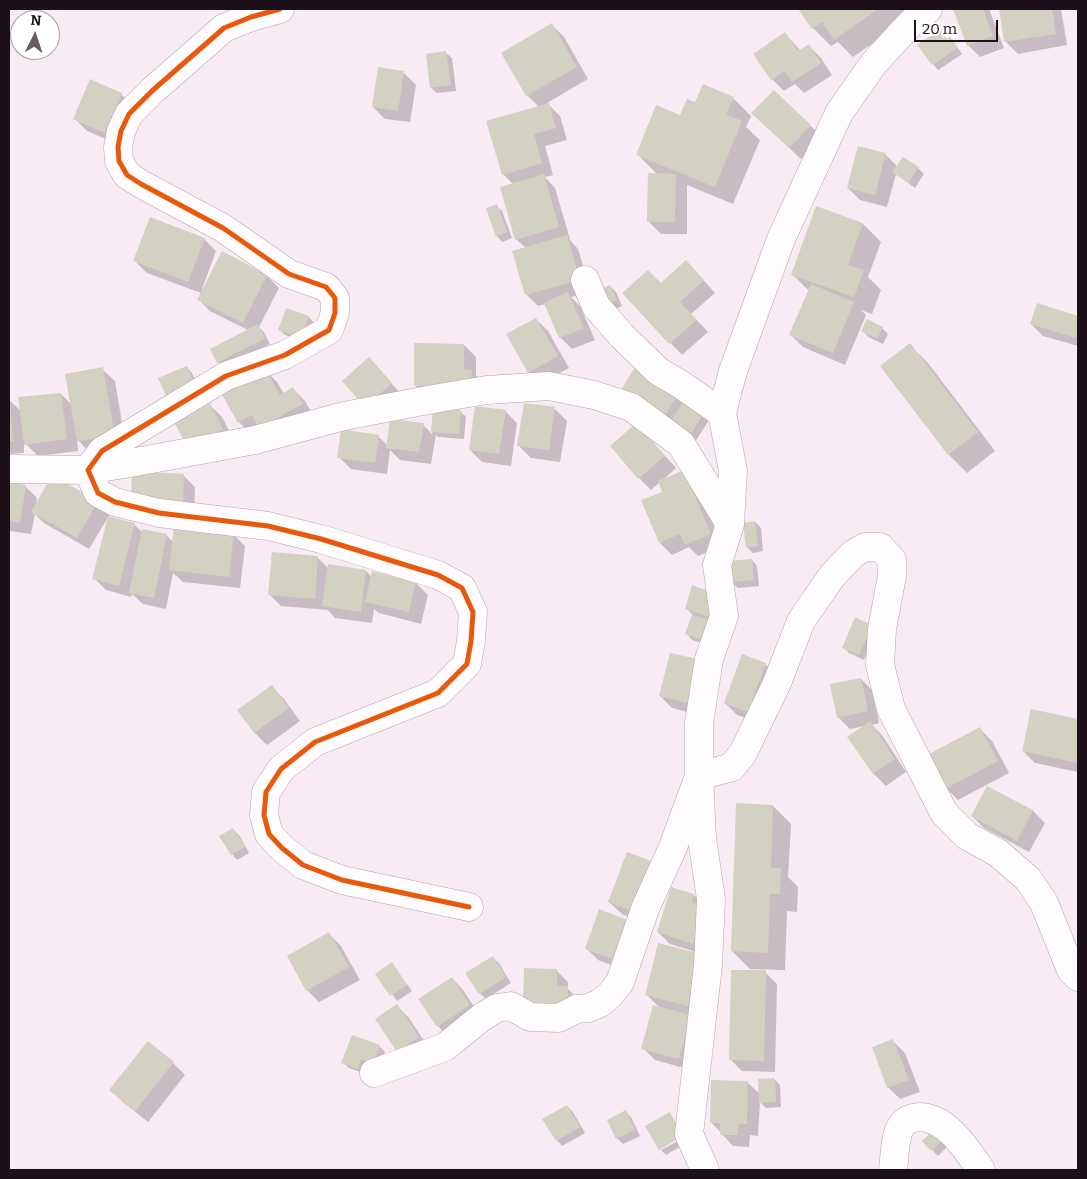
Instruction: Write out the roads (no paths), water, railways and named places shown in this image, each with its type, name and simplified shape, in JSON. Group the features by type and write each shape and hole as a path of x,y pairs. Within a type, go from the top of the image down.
{"street":[{"path":"88,470 102,451 226,376 285,355 329,330 335,314 335,298 326,287 289,274 223,228 141,184 127,175 120,161 118,147 121,131 129,114 153,90 224,28 251,17 280,9"},
{"path":"705,1170 689,1134 708,965 711,899 702,838 699,723 710,659 724,616 717,565 730,524 733,471 722,414 733,371 781,239 839,113 874,64 911,23 928,9"},
{"path":"585,280 596,306 621,335 658,371 722,414"},
{"path":"9,469 88,470 255,440 344,416 439,398 487,390 549,386 594,395 631,407 681,444 730,524"},
{"path":"88,470 98,493 115,502 159,513 268,526 321,539 438,575 462,588 473,612 467,664 438,693 315,742 281,770 266,792 264,816 269,834 282,848 303,864 342,880 469,906"},
{"path":"699,776 732,767 743,753 777,683 801,621 832,576 853,554 865,547 880,547 892,560 892,576 882,629 880,665 892,709 944,814 967,836 998,853 1028,879 1044,903 1071,970 1078,977"},
{"path":"374,1073 445,1047 482,1017 497,1008 511,1006 530,1018 559,1018 576,1009 589,1008 600,1003 610,995 620,982 646,909 673,847 699,776"},
{"path":"893,1170 897,1140 902,1124 912,1118 928,1117 944,1126 967,1150 981,1170"}]}
